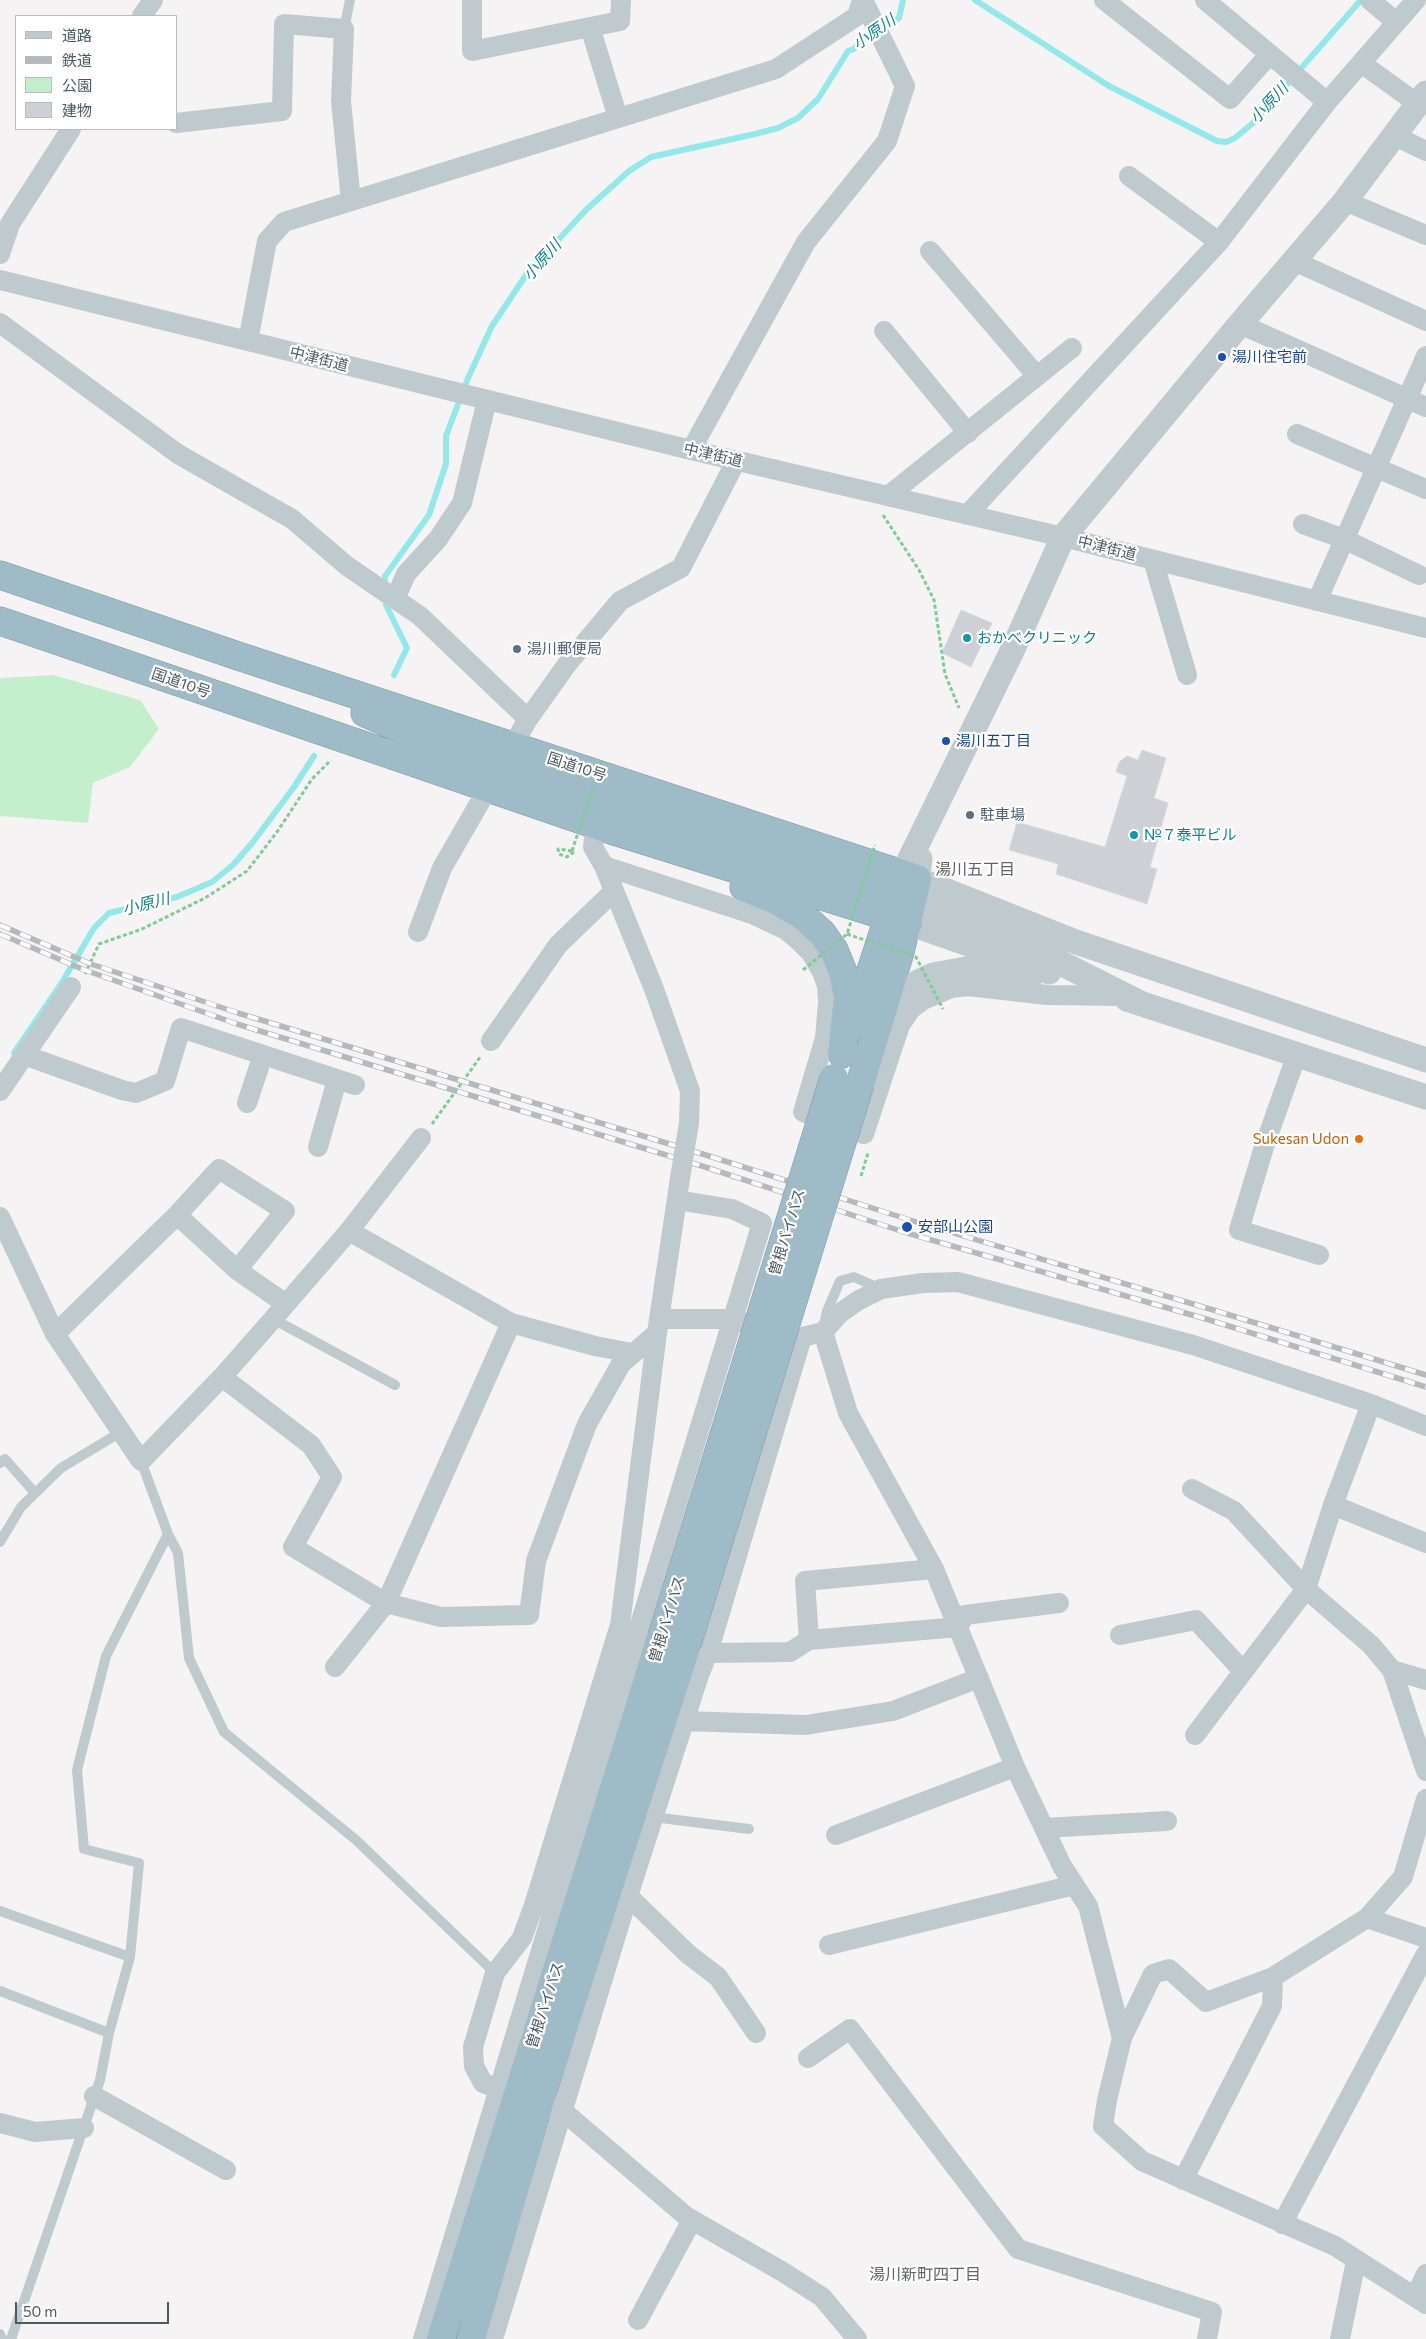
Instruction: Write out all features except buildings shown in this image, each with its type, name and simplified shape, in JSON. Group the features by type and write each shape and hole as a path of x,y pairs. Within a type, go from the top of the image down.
{"highway":[{"name":"国道10号","path":"0,576 238,656 869,888 904,897"},
{"name":"国道10号","path":"0,621 607,828"},
{"path":"607,828 904,897"},
{"path":"607,828 776,900 803,916 822,932 834,950 843,972 848,997 851,1069"},
{"name":"曽根バイパス","path":"442,2339 530,2100 686,1644 851,1069 860,1008 904,897"},
{"name":"曽根バイパス","path":"471,2339 530,2100"}],"street":[{"path":"143,15 153,0"},
{"path":"472,0 472,51 620,21 621,0"},
{"path":"248,341 267,241 284,222 776,69 857,16 863,0"},
{"path":"691,450 806,242 887,141 905,86 863,0"},
{"path":"1104,0 1230,99 1269,55"},
{"path":"1205,0 1327,102"},
{"path":"1370,0 1396,22"},
{"path":"967,515 1219,242 1327,102 1416,0"},
{"path":"178,123 282,111 284,24 344,29 341,101 351,201"},
{"path":"590,27 618,118"},
{"path":"904,897 924,834 1063,537 1345,201 1422,99 1361,63"},
{"path":"0,254 10,224 70,130"},
{"path":"1393,135 1426,151"},
{"path":"1129,176 1219,242"},
{"path":"1345,201 1426,235"},
{"path":"930,251 1037,376"},
{"path":"1294,261 1426,321"},
{"name":"中津街道","path":"0,280 691,450 1063,537 1426,628"},
{"path":"0,323 178,454 292,519 347,566 420,616 528,719"},
{"path":"1240,324 1426,407"},
{"path":"884,331 968,432"},
{"path":"888,496 1072,348"},
{"path":"1317,601 1426,356"},
{"path":"395,598 406,574 438,539 462,503 481,399"},
{"path":"1297,434 1426,489"},
{"path":"418,932 442,868 487,787 528,719 568,663 620,601 681,568 736,460"},
{"path":"1303,524 1344,539 1419,575"},
{"path":"1152,560 1187,675"},
{"path":"607,828 593,847 604,866 654,988 690,1091 689,1123 658,1326 620,1625 522,1938 495,1974 473,2047 474,2066 483,2083 530,2100 692,2220 784,2272 822,2297 857,2339"},
{"path":"604,866 752,914 786,930 811,953 822,972 827,986 828,1002 824,1038 803,1112 864,1134 900,1025 911,1009 923,1000 951,988 968,986 1047,995 1118,996"},
{"path":"490,1042 558,945 614,891"},
{"path":"904,897 1081,983 1426,1097"},
{"path":"904,897 1017,941 1142,1004"},
{"path":"904,897 1076,942 1426,1060"},
{"path":"851,1069 896,1003 912,986 933,974 966,969 1081,983"},
{"path":"0,1091 71,987"},
{"path":"24,1056 122,1090 136,1093 165,1081 181,1028 346,1082 318,1147"},
{"path":"1297,1054 1264,1147 1239,1230 1319,1255"},
{"path":"248,1103 263,1055"},
{"path":"0,1217 55,1334 141,1461 222,1377 286,1304 349,1231 421,1138"},
{"path":"55,1334 177,1215 219,1169 285,1211 237,1270"},
{"path":"493,2339 530,2100 733,1320 762,1223 732,1210 677,1200"},
{"path":"177,1215 237,1270 286,1304"},
{"path":"349,1231 511,1323 595,1346 632,1353"},
{"path":"222,1377 311,1446 332,1476 293,1547 386,1603 441,1617 529,1614 536,1561 587,1424 621,1364 658,1326 733,1320 802,1337 823,1332 840,1313 859,1300 881,1289 923,1283 958,1282 1193,1345 1370,1404 1426,1426"},
{"path":"335,1668 386,1603 511,1323"},
{"path":"823,1332 848,1413 934,1569 1015,1766 1062,1866 1088,1906 1122,2038"},
{"path":"423,2339 530,2100 628,1896 684,1721 686,1644 802,1337"},
{"path":"1195,1735 1306,1589 1333,1505 1370,1404"},
{"path":"1192,1489 1234,1511 1306,1589 1371,1645 1392,1670 1426,1771"},
{"path":"1333,1505 1426,1543"},
{"path":"809,1640 805,1581 934,1569"},
{"path":"958,1627 965,1615 1059,1603"},
{"path":"1120,1635 1196,1620 1243,1671"},
{"path":"686,1644 790,1652 809,1640 958,1627"},
{"path":"1392,1670 1426,1680"},
{"path":"684,1721 806,1725 893,1711 979,1678"},
{"path":"836,1835 1015,1766"},
{"path":"1426,1799 1403,1878 1367,1918 1273,1976 1206,2002 1169,1969 1153,1974 1122,2038 1107,2100 1103,2126 1142,2161 1335,2246 1420,2300 1426,2274"},
{"path":"1044,1828 1167,1821"},
{"path":"829,1945 1074,1885"},
{"path":"628,1896 688,1954 718,1976 756,2033"},
{"path":"1367,1918 1426,1938"},
{"path":"1282,2224 1426,1954"},
{"path":"1183,2180 1272,2006 1273,1976"},
{"path":"808,2058 850,2029 1018,2249 1212,2312 1207,2339"},
{"path":"94,2096 226,2170"},
{"path":"0,2124 35,2132 84,2128"},
{"path":"638,2320 692,2220"},
{"path":"1340,2339 1356,2261"}],"lane":[{"path":"344,29 350,0"},
{"path":"823,1332 826,1311 840,1280 854,1277 881,1289"},
{"path":"272,1319 395,1385"},
{"path":"0,1542 22,1507 60,1468 122,1432"},
{"path":"0,1463 5,1460 35,1493"},
{"path":"141,1461 168,1534 178,1553 189,1658 224,1732 356,1840 495,1974"},
{"path":"11,2339 100,2080 109,2033 130,1957 139,1864 84,1849 77,1770 106,1656 168,1534"},
{"path":"653,1817 749,1829"},
{"path":"0,1911 130,1957"},
{"path":"0,1991 109,2033"},
{"path":"0,2334 2,2339"}],"path":[{"path":"868,492 919,570 934,600 945,674 971,737"},
{"path":"71,987 88,972 99,944 142,929 205,898 247,871 277,832 312,779 348,741"},
{"path":"574,850 558,848 560,854 567,857 572,855 574,850 602,760"},
{"path":"803,970 847,934 875,845"},
{"path":"847,934 916,957 943,1009"},
{"path":"421,1138 457,1092 490,1042"},
{"path":"861,1176 870,1145"}],"green space":[{"path":"53,675 140,700 159,729 130,767 93,783 88,823 0,816 0,678"}],"waterway":[{"name":"小原川","path":"385,587 385,576 429,515 446,464 446,436 468,378 492,326 528,272 587,209 629,171 651,157 778,128 798,118 818,99 848,51 854,49 861,40 899,18 903,0"},
{"name":"小原川","path":"975,0 1109,86 1217,141 1226,142 1235,138 1253,123 1361,0"},
{"name":"小原川","path":"386,597 386,605 407,648 394,675"},
{"name":"小原川","path":"14,1053 61,984 94,928 109,913 177,897 212,882 233,865 253,842 294,787 314,756"}],"railway":[{"path":"0,925 91,964 238,1013 709,1156 913,1221 1426,1375"},
{"path":"0,934 82,969 237,1024 702,1166 907,1233 1206,1319 1426,1387"}],"place":[{"name":"湯川住宅前","path":"1222,357"},
{"name":"おかべクリニック","path":"967,638"},
{"name":"湯川郵便局","path":"517,649"},
{"name":"湯川五丁目","path":"946,741"},
{"name":"駐車場","path":"970,815"},
{"name":"№７泰平ビル","path":"1134,835"},
{"name":"Sukesan Udon","path":"1359,1139"},
{"name":"安部山公園","path":"907,1227"}],"district":[{"name":"湯川五丁目","path":"975,870"},
{"name":"湯川新町四丁目","path":"925,2275"}]}
